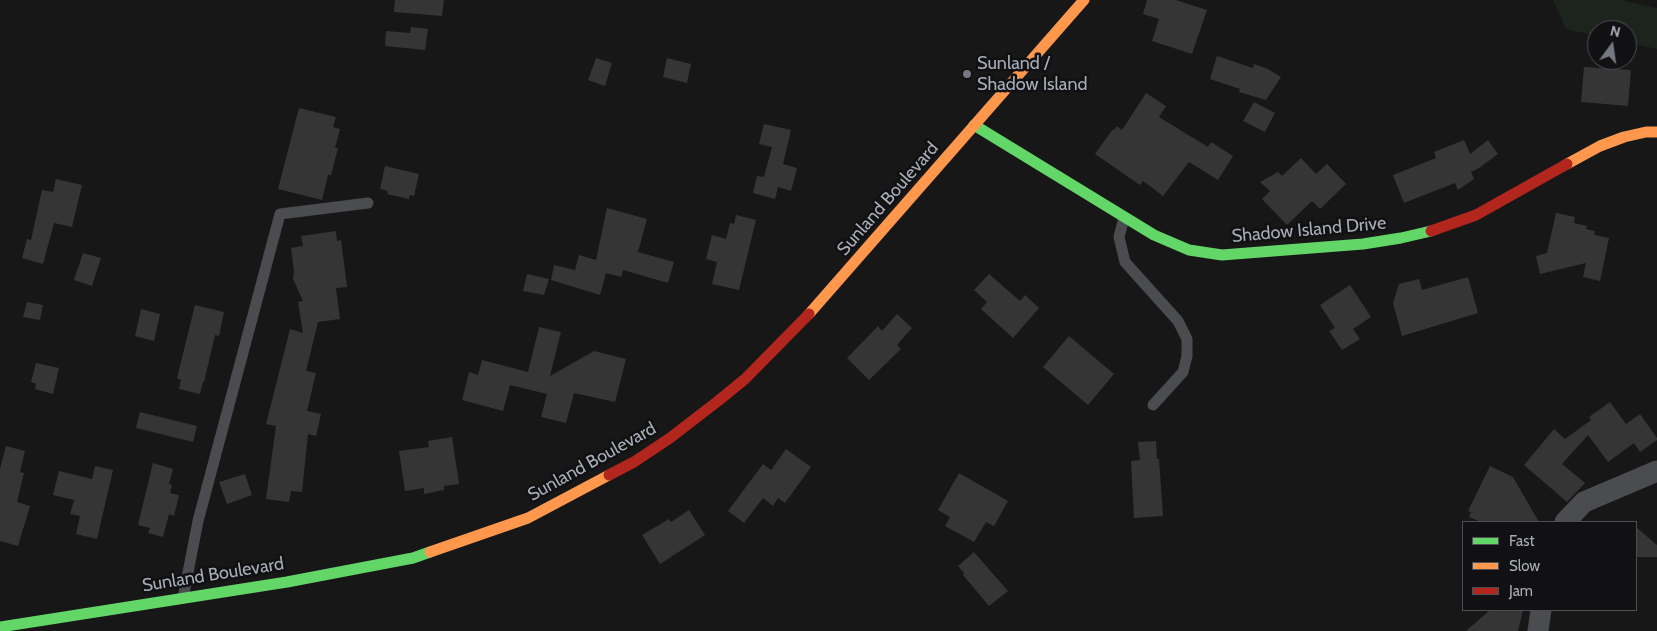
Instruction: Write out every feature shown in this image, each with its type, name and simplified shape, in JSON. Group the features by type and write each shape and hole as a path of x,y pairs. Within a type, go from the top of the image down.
{"main road":[{"name":"Sunland Boulevard","path":"0,627 287,582 413,558 528,518 634,462 670,438 718,401 745,379 777,348 820,303 1084,0"},
{"name":"Shadow Island Drive","path":"974,125 1154,236 1189,250 1222,255 1363,244 1439,230 1476,215 1600,146 1624,137 1646,132 1657,132"}],"street":[{"path":"1566,521 1584,502 1657,470"},
{"path":"1538,631 1541,611"}],"lane":[{"path":"184,598 198,521 280,214 368,203"},
{"path":"1124,218 1119,237 1125,262 1178,321 1187,339 1183,372 1152,405"}],"shaded area":[{"path":"1553,0 1620,0 1657,8 1657,49 1637,44 1637,20 1587,20 1587,34 1566,29"}],"building":[{"path":"395,0 444,0 442,16 394,12"},
{"path":"1147,0 1176,0 1207,10 1192,54 1152,41 1159,19 1143,14"},
{"path":"411,27 428,29 425,50 385,46 386,31 410,33"},
{"path":"1217,56 1253,68 1254,64 1268,69 1281,77 1266,100 1239,92 1240,89 1210,79"},
{"path":"596,58 612,63 605,86 588,80"},
{"path":"667,58 691,64 687,83 663,77"},
{"path":"1584,67 1587,67 1587,70 1631,70 1628,106 1581,102"},
{"path":"1146,93 1166,106 1159,117 1208,147 1211,142 1233,156 1218,180 1189,162 1163,196 1143,181 1140,185 1095,154 1113,129 1117,126 1122,130"},
{"path":"1254,102 1275,113 1265,132 1243,121"},
{"path":"299,108 336,117 333,127 340,129 335,148 338,148 331,175 328,175 322,200 278,189"},
{"path":"764,124 791,130 783,164 797,168 791,191 778,187 775,199 753,193 757,176 764,177 772,147 759,144"},
{"path":"1464,140 1470,154 1488,140 1498,154 1471,172 1474,179 1458,190 1455,183 1404,203 1393,175 1436,158 1434,152"},
{"path":"1301,158 1316,174 1327,164 1346,184 1320,209 1312,201 1287,225 1262,199 1270,191 1260,182 1278,172 1282,176"},
{"path":"385,166 419,174 414,196 410,195 409,199 387,194 388,191 380,189"},
{"path":"56,179 82,185 72,227 54,223 43,264 22,258 27,239 31,240 42,190 53,192"},
{"path":"607,208 647,219 638,252 674,262 668,283 623,270 621,277 606,273 600,295 551,280 554,265 575,270 579,255 596,260"},
{"path":"1556,213 1575,217 1574,223 1587,226 1586,229 1595,231 1594,235 1609,238 1600,281 1583,277 1586,263 1540,274 1536,256 1547,253"},
{"path":"736,215 756,220 739,290 712,284 717,262 706,259 712,235 726,239 730,223 734,224"},
{"path":"336,231 337,241 341,240 347,287 336,288 340,319 318,322 306,371 316,373 307,411 321,414 316,436 308,434 302,492 291,491 289,502 266,499 276,426 266,424 290,329 303,333 298,302 303,301 293,279 294,271 291,248 303,246 301,236"},
{"path":"83,253 101,258 92,286 74,280"},
{"path":"527,274 549,279 544,295 523,291"},
{"path":"989,274 1020,301 1025,295 1039,308 1013,338 981,309 987,302 974,290"},
{"path":"1468,277 1478,313 1402,336 1393,303 1399,284 1419,279 1422,290"},
{"path":"1350,285 1371,317 1353,329 1360,339 1342,350 1329,331 1335,328 1320,305"},
{"path":"27,302 43,305 40,320 23,317"},
{"path":"195,305 224,312 219,336 215,335 200,394 179,389 181,380 177,378"},
{"path":"141,309 160,314 154,341 135,336"},
{"path":"897,314 912,328 897,345 901,349 869,380 847,358 878,326 882,331"},
{"path":"539,327 561,332 550,376 594,351 626,359 615,402 574,393 566,423 541,417 547,394 510,385 503,411 462,400 469,372 478,375 482,360 528,372"},
{"path":"1069,336 1114,374 1088,405 1043,367"},
{"path":"36,363 59,368 53,394 35,389 36,384 31,382"},
{"path":"1610,402 1626,424 1640,414 1657,440 1640,452 1634,443 1608,462 1588,435 1562,464 1585,483 1567,502 1524,465 1554,429 1565,439 1591,420 1589,417"},
{"path":"140,412 197,426 193,442 136,428"},
{"path":"452,437 459,484 444,486 444,490 424,494 424,488 405,491 399,451 429,447 428,441"},
{"path":"1156,441 1163,516 1134,518 1131,461 1140,460 1138,442"},
{"path":"6,446 25,451 20,472 24,473 17,502 30,506 18,546 0,541 0,469"},
{"path":"786,449 811,467 785,503 778,498 773,506 763,498 744,523 728,511 763,464 771,470"},
{"path":"153,463 173,469 169,484 172,485 170,493 179,495 174,516 169,514 163,537 148,533 150,528 138,525"},
{"path":"95,466 113,470 97,539 76,534 80,516 70,514 74,500 53,495 59,471 92,479"},
{"path":"1490,466 1513,477 1538,521 1479,521 1469,517 1471,512 1468,511"},
{"path":"959,473 1008,501 994,526 986,522 974,542 945,526 950,517 938,510"},
{"path":"245,474 252,495 227,504 219,482"},
{"path":"689,510 705,535 660,564 642,535 669,519 671,522"},
{"path":"1637,528 1657,545 1657,557 1637,557"},
{"path":"974,552 1008,591 989,606 963,575 964,573 958,566"},
{"path":"1489,611 1523,611 1518,631 1466,631"}],"traffic: fast":[{"path":"974,125 1154,235 1189,250 1222,255 1363,244 1431,231"},
{"path":"0,627 287,582 413,558 430,552"}],"traffic: slow":[{"path":"809,314 1084,0"},
{"path":"1567,164 1600,146 1624,137 1646,132 1657,132"},
{"path":"430,552 528,518 609,475"}],"traffic: jam":[{"path":"1431,231 1476,215 1567,164"},
{"path":"609,475 634,462 670,438 718,401 745,379 809,314"}],"place":[{"name":"Sunland / Shadow Island","path":"967,74"}]}
